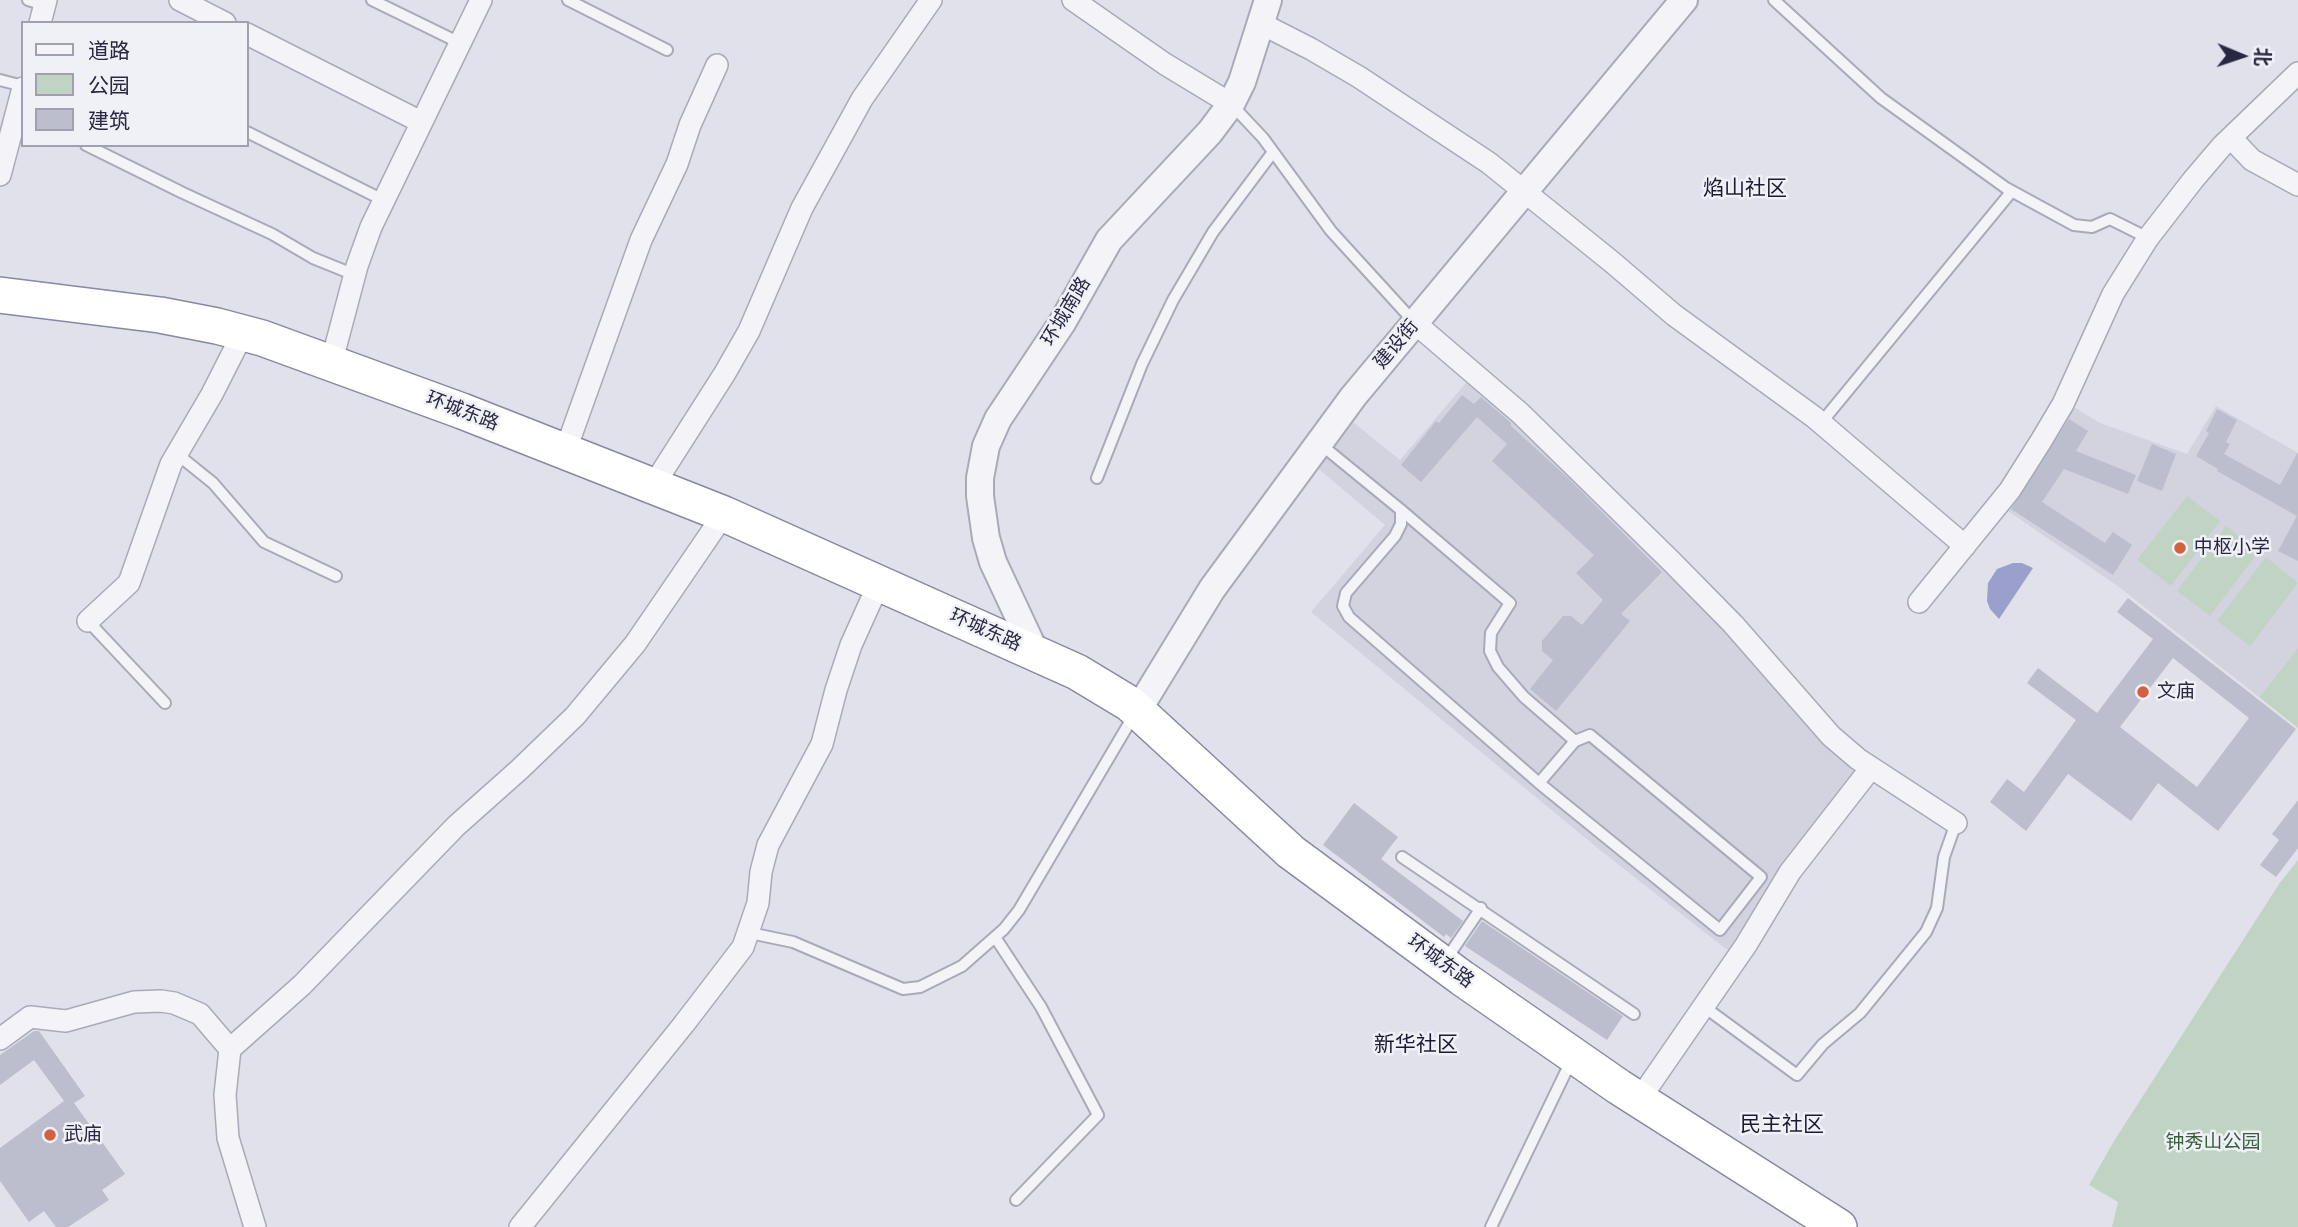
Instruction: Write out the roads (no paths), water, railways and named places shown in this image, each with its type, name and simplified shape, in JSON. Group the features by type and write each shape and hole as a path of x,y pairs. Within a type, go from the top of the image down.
{"highway":[{"name":"环城东路","path":"0,295 160,315 243,333 331,364 724,514 1104,687 1138,710 1291,852 1443,964 1639,1100 1839,1227"}],"street":[{"path":"180,0 221,21"},
{"path":"331,364 355,275 383,200 481,0"},
{"path":"653,486 749,331 802,208 862,99 931,0"},
{"path":"1073,0 1165,64 1231,104"},
{"name":"建设街","path":"1138,710 1212,589 1353,397 1684,0"},
{"path":"1265,12 1311,49 1407,107 1489,163 1674,315 1821,422 1965,546"},
{"name":"环城南路","path":"1036,654 993,562 986,538 979,496 986,446 998,419 1062,323 1109,240 1210,132 1231,104 1242,82 1265,12"},
{"path":"248,35 421,122"},
{"path":"565,452 641,240 677,164 690,125 717,65"},
{"path":"1919,602 2010,490 2041,441 2063,404 2113,294 2148,238 2193,180 2231,138 2298,73"},
{"path":"0,175 20,112"},
{"path":"2231,138 2252,160 2298,185"},
{"path":"1415,323 1520,413 1595,486 1733,624 1831,736 1871,768 1956,823"},
{"path":"88,621 129,583 171,464 212,394 243,333"},
{"path":"255,1227 228,1138 225,1095 230,1049 302,985 456,826 575,716 635,644 724,514"},
{"path":"520,1227 743,947 750,933 758,903 761,872 768,845 822,744 851,645 879,583"},
{"path":"1639,1100 1746,945 1790,872 1871,768"},
{"path":"0,1039 30,1017 65,1021 134,1002 161,1000 200,1014 230,1049"}],"lane":[{"path":"372,0 460,43"},
{"path":"568,0 667,50"},
{"path":"1773,0 1881,98 2012,191 2074,225 2092,227 2110,219 2148,238"},
{"path":"0,80 21,86"},
{"path":"1231,104 1263,138 1331,231 1415,323"},
{"path":"248,132 383,200"},
{"path":"90,147 183,194 272,234 313,258 355,275"},
{"path":"1097,478 1142,364 1173,300 1213,232 1273,152"},
{"path":"1821,422 2012,191"},
{"path":"1319,443 1510,603 1492,633 1490,651 1498,667 1524,697 1575,741"},
{"path":"177,454 213,483 264,542 336,576"},
{"path":"1401,510 1401,523 1395,536 1346,593 1343,606 1345,613 1539,783 1720,930 1761,877 1590,735 1575,741 1539,783"},
{"path":"88,621 164,703"},
{"path":"750,933 793,942 904,989 913,989 962,966 995,937 1019,910 1138,710"},
{"path":"1703,1006 1797,1074 1823,1044 1860,1013 1926,932 1937,908 1944,857 1956,823"},
{"path":"1402,857 1634,1014"},
{"path":"1443,964 1480,908"},
{"path":"995,937 1047,1017 1098,1115 1016,1200"},
{"path":"1491,1227 1573,1055"}],"water":[{"path":"2013,563 2022,563 2033,568 1999,619 1987,601 1988,583 1997,569"}],"place":[{"name":"中枢小学","path":"2180,548"},
{"name":"文庙","path":"2143,692"},
{"name":"武庙","path":"50,1135"}],"district":[{"name":"焰山社区","path":"1745,190"},
{"name":"新华社区","path":"1416,1046"},
{"name":"民主社区","path":"1782,1126"}],"park label":[{"name":"钟秀山公园","path":"2213,1143"}]}
